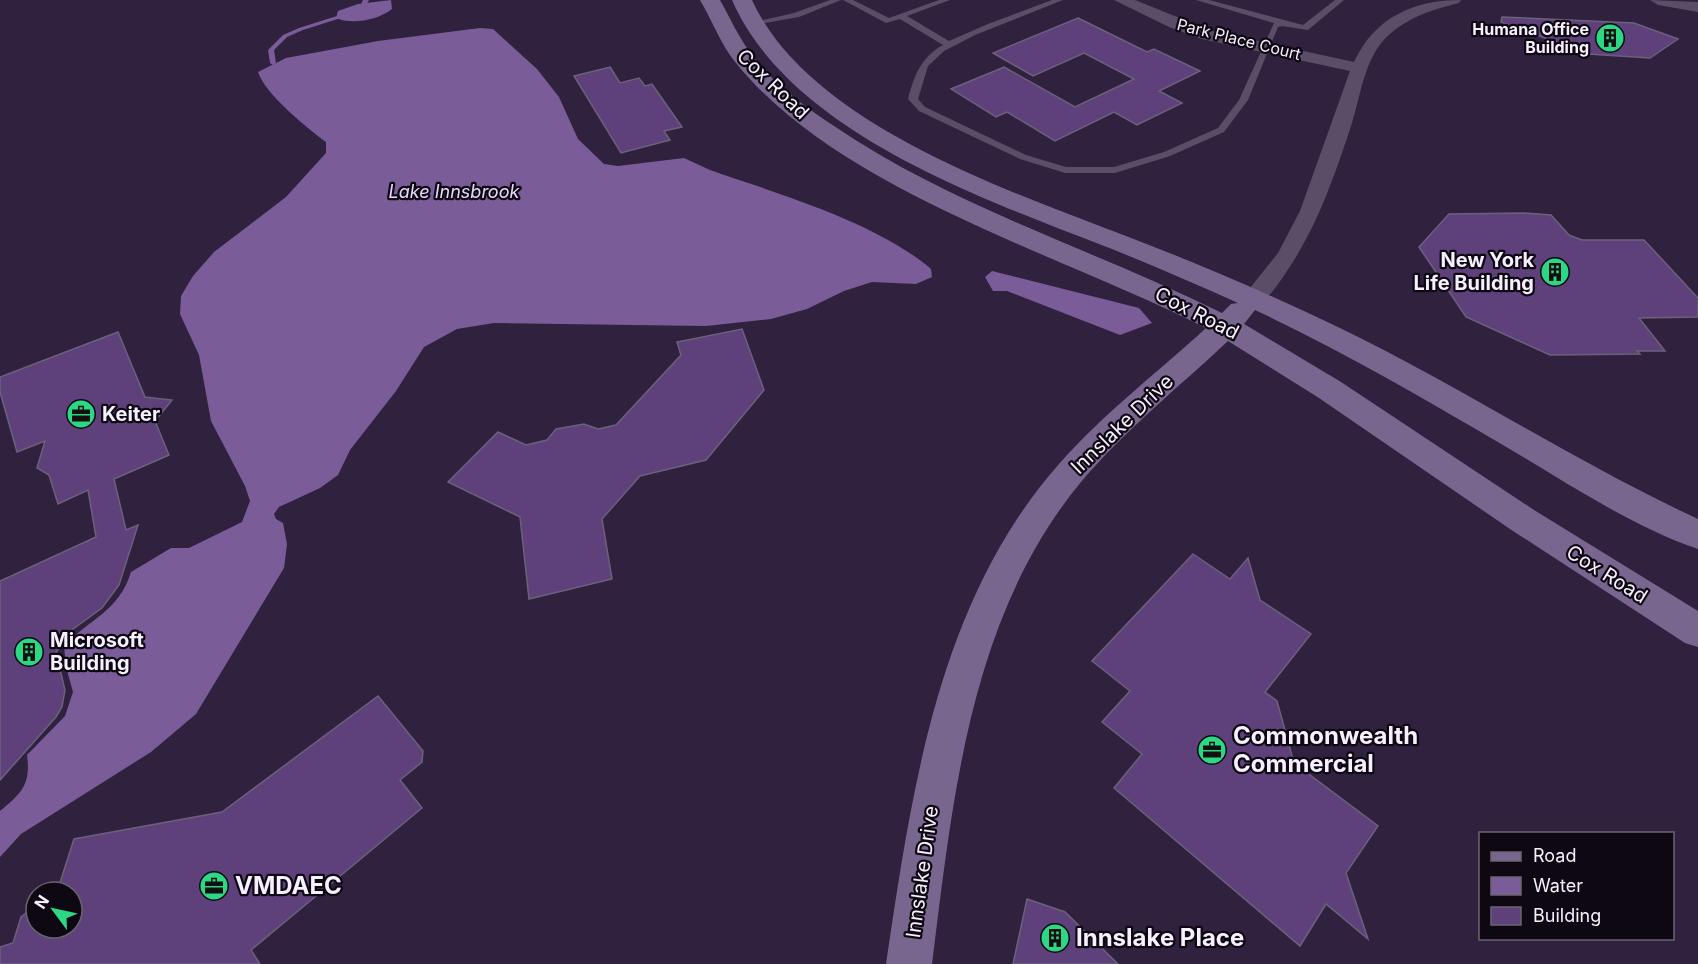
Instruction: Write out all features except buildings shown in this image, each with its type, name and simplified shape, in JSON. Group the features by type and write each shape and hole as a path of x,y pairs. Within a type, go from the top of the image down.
{"main road":[{"name":"Cox Road","path":"710,0 731,44 757,74 788,103 860,154 954,204 1150,289 1226,326 1348,400 1496,503 1698,631"},
{"name":"Cox Road","path":"742,0 754,23 773,50 818,94 872,131 921,160 1018,205 1145,252 1253,298 1400,371 1587,477 1698,535"},
{"name":"Innslake Drive","path":"909,964 935,782 953,705 974,640 1004,573 1037,517 1068,475 1102,438 1226,326 1253,298"}],"street":[{"name":"Park Place Court","path":"1122,0 1192,30 1360,68"},
{"name":"Innslake Drive","path":"1253,298 1280,269 1308,224 1366,51 1393,23 1414,12 1453,0"},
{"path":"1658,0 1698,7"}],"lane":[{"path":"754,23 796,15 837,0"},
{"path":"847,0 889,21 946,0"},
{"path":"1059,0 947,44 931,57 919,72 913,99 922,109 1023,157 1065,170 1114,170 1167,154 1221,130 1243,100 1273,29 1281,23"},
{"path":"1200,0 1305,28 1340,0"},
{"path":"901,16 947,44"}],"shaded area":[{"path":"0,0 1698,0 1698,964 0,964"}],"water":[{"path":"391,0 392,9 372,19 350,21 336,18 338,11 358,4"},
{"name":"Lake Innsbrook","path":"480,28 493,29 537,69 559,97 578,139 604,164 618,166 684,158 710,170 796,199 855,223 909,252 931,269 932,277 916,284 872,282 844,291 807,309 771,319 706,326 494,323 457,329 424,347 396,391 350,450 338,475 320,488 279,507 274,514 276,519 283,523 287,544 284,568 196,714 151,752 21,834 0,857 0,811 14,799 23,787 28,773 27,755 65,716 73,692 66,667 64,646 112,605 126,585 131,572 171,548 189,548 242,522 250,501 245,486 211,421 199,355 180,314 181,296 193,276 214,252 286,197 326,153 326,142 298,120 278,100 262,81 258,72 286,58 378,41"},
{"path":"992,271 1139,308 1152,323 1120,335 1007,291 993,291 985,277"}],"waterway":[{"path":"273,63 271,50 285,36 361,10 366,0"}],"place":[{"name":"Humana Office Building","path":"1610,38"},
{"name":"New York Life Building","path":"1555,272"},
{"name":"Keiter","path":"81,414"},
{"name":"Microsoft Building","path":"29,652"},
{"name":"Commonwealth Commercial","path":"1212,750"},
{"name":"VMDAEC","path":"214,886"},
{"name":"Innslake Place","path":"1055,938"}]}
